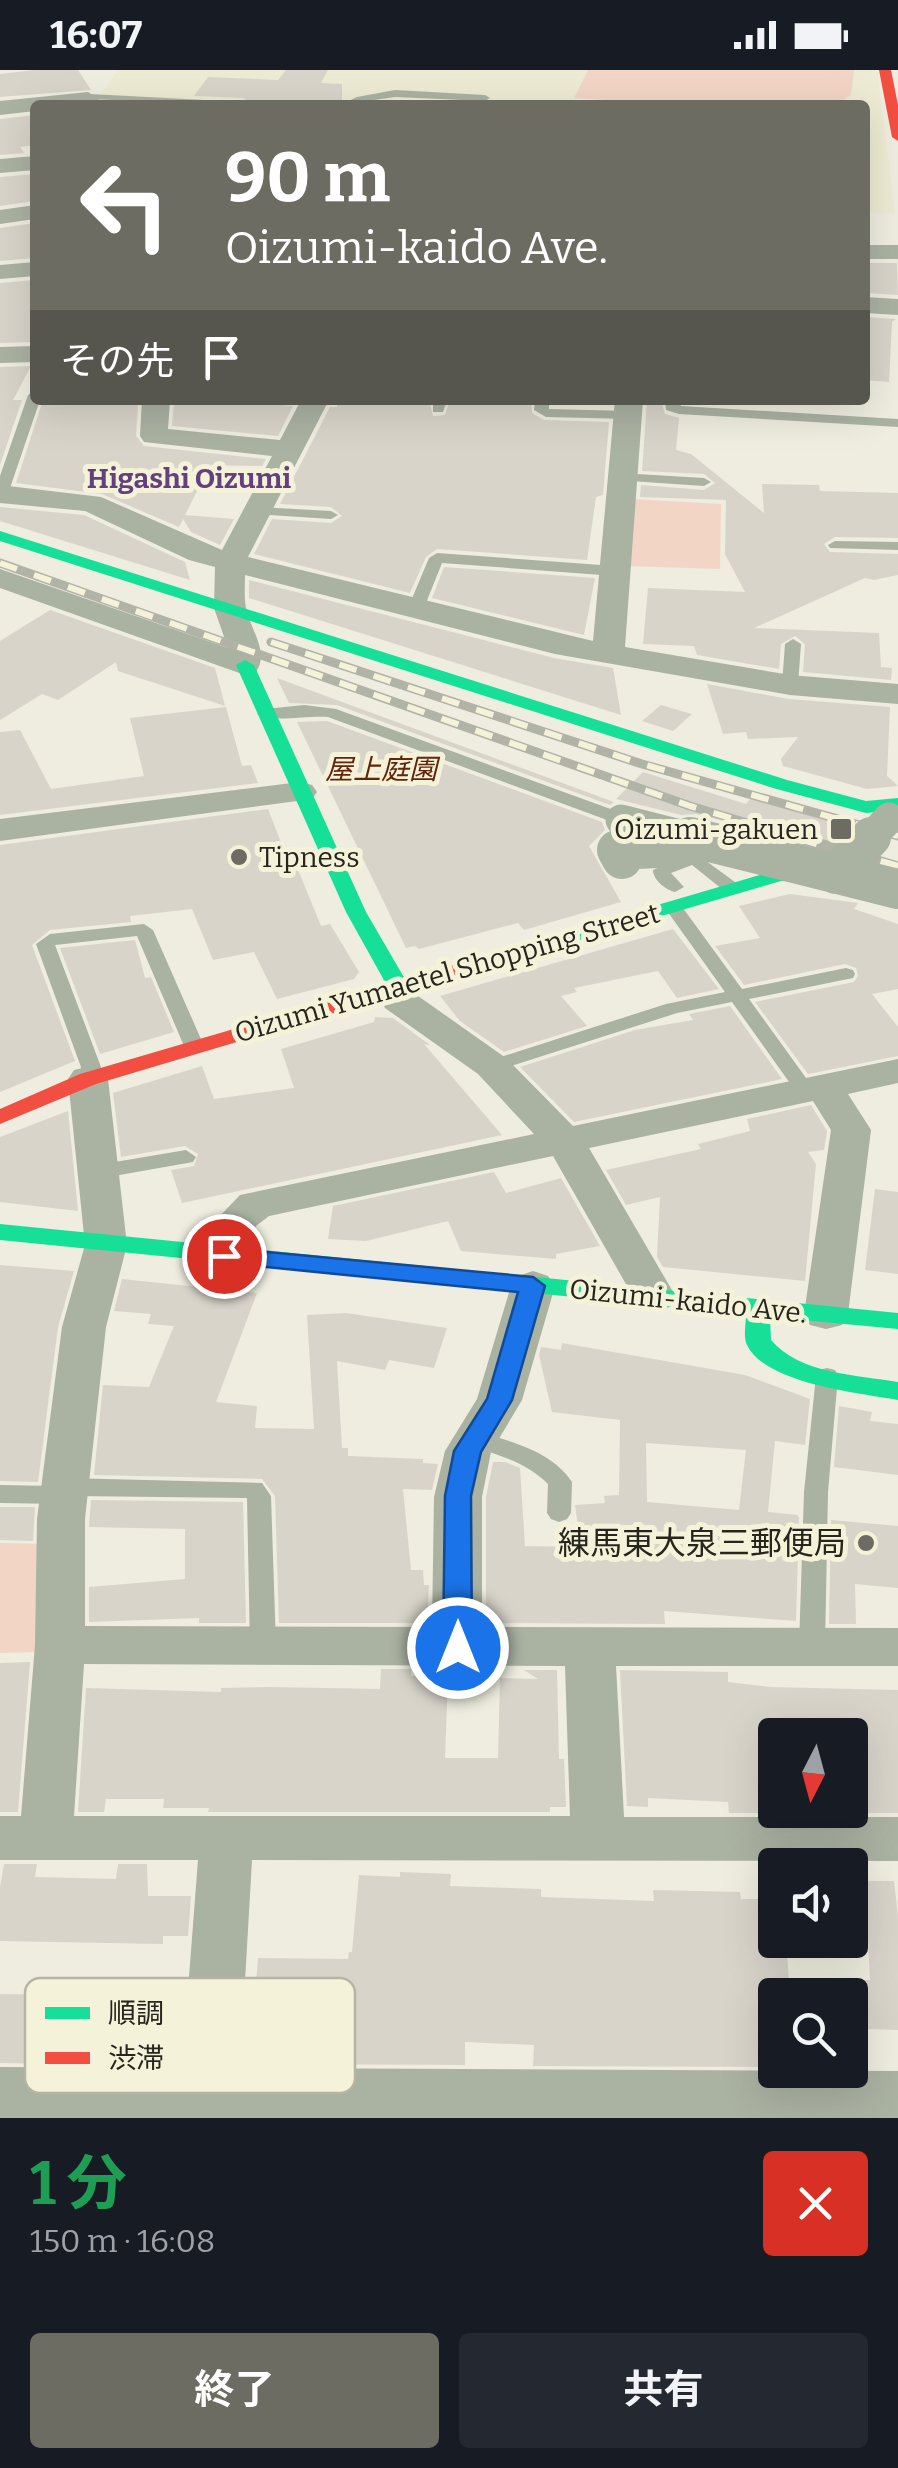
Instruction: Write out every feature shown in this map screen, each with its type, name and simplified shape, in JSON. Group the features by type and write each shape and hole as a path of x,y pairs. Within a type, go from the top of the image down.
{"street":[{"path":"87,100 110,70"},
{"path":"890,78 898,137"},
{"path":"0,108 30,105"},
{"path":"0,166 30,163"},
{"path":"0,216 30,213"},
{"path":"870,252 898,252"},
{"path":"0,272 30,269"},
{"path":"870,304 898,307"},
{"path":"0,355 30,354"},
{"path":"156,405 154,436 291,449"},
{"path":"313,405 230,563 230,608 244,646 245,665 356,912 398,986 399,1000 492,1066 566,1144 654,1297"},
{"path":"608,654 628,408"},
{"path":"0,494 90,503 181,547 230,563 508,634 790,685 898,694"},
{"path":"0,536 780,784 894,811"},
{"path":"0,578 245,665"},
{"path":"0,830 300,792"},
{"path":"836,874 894,811"},
{"path":"618,835 616,850 683,840 762,868 792,864 898,889"},
{"name":"Oizumi Yumaetel Shopping Street","path":"0,1117 88,1079 675,898 794,874 898,904"},
{"path":"224,1256 237,1220 255,1205 566,1144 898,1072"},
{"path":"88,1079 106,1245 84,1327 64,1491 60,1645 23,1838 898,1839"},
{"path":"814,1088 852,1130 826,1314"},
{"name":"Oizumi-kaido Ave.","path":"0,1232 898,1321"},
{"path":"458,1648 458,1496 468,1451 500,1400 533,1286"},
{"path":"758,1308 756,1338 762,1351 780,1362 898,1391"},
{"path":"60,1645 898,1648"},
{"path":"590,1648 598,1837"},
{"path":"217,1978 227,1838"},
{"path":"0,2093 208,2106 898,2097"}],"lane":[{"path":"353,100 388,94 485,98"},
{"path":"0,494 31,405"},
{"path":"541,405 540,410 546,413 628,408"},
{"path":"671,405 678,410 898,423"},
{"path":"820,419 821,405"},
{"path":"620,477 704,482"},
{"path":"259,511 331,514"},
{"path":"836,545 898,546"},
{"path":"416,608 437,558 615,571"},
{"path":"790,685 793,644"},
{"path":"265,714 316,710 341,716 683,840 734,889"},
{"path":"683,840 662,875 737,993 814,1088"},
{"path":"88,1079 91,1067 45,944 50,940 144,930 194,1046"},
{"path":"492,1066 672,1008 846,974"},
{"path":"97,1172 186,1157"},
{"path":"812,1647 816,1492 826,1376"},
{"path":"475,1439 511,1449 552,1473 560,1482 559,1514"},
{"path":"0,1494 254,1489 259,1496 263,1646"}],"shaded area":[{"path":"119,70 877,70 895,214 870,212 870,100 96,100"},
{"path":"588,70 854,70 851,95 843,100 574,98"},
{"path":"632,499 721,504 720,569 626,566"},
{"path":"0,1543 48,1544 44,1652 0,1653"}],"building":[{"path":"78,70 91,90 0,97 0,74"},
{"path":"286,70 328,70 321,83 342,84 342,100 194,96 208,77 278,80"},
{"path":"30,116 30,146 20,147 24,153 0,155 0,119"},
{"path":"30,174 30,202 0,206 0,177"},
{"path":"30,224 30,258 0,261 0,228"},
{"path":"870,263 897,263 898,295 870,293"},
{"path":"30,280 30,342 0,343 0,283"},
{"path":"870,317 896,319 892,322 889,382 870,380"},
{"path":"30,366 13,400 22,400 0,465 0,367"},
{"path":"41,405 138,405 136,436 144,446 266,459 262,466 210,465 185,515 234,519 220,545 191,532 183,519 179,527 102,494 16,483"},
{"path":"174,405 293,406 278,436 172,426"},
{"path":"430,405 433,416 445,415 448,405 531,405 532,413 544,420 609,422 603,495 596,497 587,560 437,549 426,557 410,593 254,554 272,519 331,523 342,516 331,507 280,504 330,407"},
{"path":"647,405 662,405 665,414 679,418 676,450 691,454 764,513 762,484 819,485 820,491 898,493 898,538 835,537 824,544 830,552 898,554 898,575 865,578 754,628 879,633 881,667 892,668 891,680 803,672 805,644 795,636 781,644 779,669 697,655 694,646 643,644 648,588 745,592 725,554 726,500 640,497 641,485 704,490 715,483 704,474 642,471"},
{"path":"0,507 84,515 185,562 190,580 0,521"},
{"path":"444,567 595,578 584,635 432,598"},
{"path":"249,580 554,658 613,668 621,715 249,598"},
{"path":"50,610 215,668 225,706 118,671 116,662 58,700 42,694 0,720 0,641"},
{"path":"277,678 614,802 610,805 337,705 289,703"},
{"path":"707,684 789,699 890,707 887,776 898,786 867,789 783,766 781,759 798,737 748,739 746,732 723,734"},
{"path":"661,705 692,714 673,731 642,721"},
{"path":"226,707 242,766 251,765 258,783 0,815 0,732 20,730 51,789 144,776 130,718"},
{"path":"327,721 602,822 605,830 589,846 621,902 524,930 518,923 419,949 406,948 297,722"},
{"path":"643,772 746,804 753,795 853,821 829,847 616,799"},
{"path":"268,809 284,850 290,850 321,926 330,924 359,972 354,979 277,999 254,952 213,960 192,909 130,916 131,922 50,930 32,945 75,1061 0,1092 0,845"},
{"path":"790,894 858,903 854,909 898,924 898,989 872,994 898,1027 898,1056 808,1074 755,1002 854,982 858,976 856,968 845,964 744,985 715,946 760,938 739,906"},
{"path":"673,929 719,989 677,998 658,971 574,988 577,992 561,996 587,1026 504,1052 460,1021 440,996"},
{"path":"135,940 145,978 151,977 174,1032 100,1054 60,948"},
{"path":"730,1006 782,1079 574,1122 520,1067 635,1030 693,1020 689,1014"},
{"path":"375,1017 393,1018 430,1045 424,1044 502,1135 182,1203 171,1170 194,1166 198,1154 185,1146 121,1157 113,1093 202,1066 214,1099 294,1088 281,1049 374,1022"},
{"path":"811,1105 827,1131 824,1150 808,1152 816,1164 805,1281 663,1267 657,1257 660,1197 626,1205 606,1170 701,1149 698,1144 750,1131 747,1119"},
{"path":"68,1111 78,1211 0,1202 0,1137"},
{"path":"494,1172 506,1193 561,1178 600,1246 556,1254 556,1259 461,1251 448,1221 366,1241 328,1239 333,1206"},
{"path":"875,1189 898,1192 898,1274 865,1270"},
{"path":"0,1265 74,1271 58,1327 38,1482 0,1481"},
{"path":"122,1279 257,1293 216,1402 257,1406 255,1428 314,1429 307,1315 346,1313 447,1328 434,1368 389,1360 385,1370 337,1361 342,1448 348,1448 348,1456 423,1459 423,1463 438,1464 432,1490 403,1489 411,1570 423,1570 424,1585 429,1585 427,1623 279,1623 275,1496 262,1479 94,1475 103,1385 149,1387 174,1326 148,1324 151,1314 114,1311"},
{"path":"562,1343 745,1375 810,1399 805,1445 775,1441 768,1512 799,1518 796,1621 664,1611 665,1624 486,1623 486,1497 493,1462 520,1468 525,1546 581,1547 575,1505 605,1503 604,1496 619,1495 620,1420 552,1412 539,1355 541,1347 561,1350","holes":["646,1443 746,1450 739,1510 647,1502"]},
{"path":"839,1406 872,1412 870,1421 898,1424 898,1475 834,1467"},
{"path":"91,1500 243,1502 246,1623 199,1623 199,1618 89,1622 89,1587 185,1579 185,1529 89,1527"},
{"path":"0,1507 35,1507 33,1541 0,1540"},
{"path":"831,1520 898,1526 898,1588 855,1584 856,1624 829,1624"},
{"path":"30,1662 18,1812 0,1812 0,1663"},
{"path":"381,1669 411,1669 411,1676 448,1677 445,1758 498,1758 500,1678 538,1679 524,1670 557,1670 559,1759 564,1759 566,1807 550,1807 550,1812 208,1812 209,1808 163,1808 164,1799 106,1799 104,1812 78,1812 86,1688 221,1692 221,1688 271,1687 380,1689"},
{"path":"620,1670 728,1672 728,1682 770,1687 898,1690 898,1813 868,1813 868,1718 758,1718 758,1813 729,1813 728,1802 648,1798 648,1807 627,1806"},
{"path":"4,1864 37,1864 35,1877 116,1879 118,1864 147,1864 148,1896 191,1896 188,1936 163,1936 163,1944 0,1941"},
{"path":"451,1874 450,1886 541,1889 541,1897 654,1901 653,1890 740,1892 741,1899 758,1899 758,1958 787,1958 789,1978 758,1978 758,2067 533,2066 534,2045 465,2042 465,2065 355,2065 355,1978 256,1978 258,1958 348,1959 352,1952 359,1875"},
{"path":"868,1881 894,1881 898,1916 898,2030 868,2029"},
{"path":"0,1994 25,1994 25,2063 0,2063"}],"railway":[{"path":"0,563 690,806 805,840"},
{"path":"271,642 642,764 898,836"},
{"path":"796,837 898,867"}],"traffic: fast":[{"path":"0,536 780,784 866,807 898,804"},
{"path":"245,665 356,912 398,986"},
{"path":"545,944 780,875 808,876 843,886"},
{"path":"0,1232 898,1321"},
{"path":"758,1307 758,1342 768,1354 822,1377 898,1391"}],"traffic: jam":[{"path":"885,70 898,137"},
{"path":"0,1117 88,1079 545,944"}],"place":[{"name":"Oizumi-gakuen","path":"841,829"},
{"name":"Tipness","path":"239,857"},
{"name":"練馬東大泉三郵便局","path":"866,1543"}],"district":[{"name":"Higashi Oizumi","path":"189,478"}],"route":[{"path":"224,1256 533,1286 500,1400 468,1451 458,1496 458,1648"}],"park label":[{"name":"屋上庭園","path":"381,769"}]}
